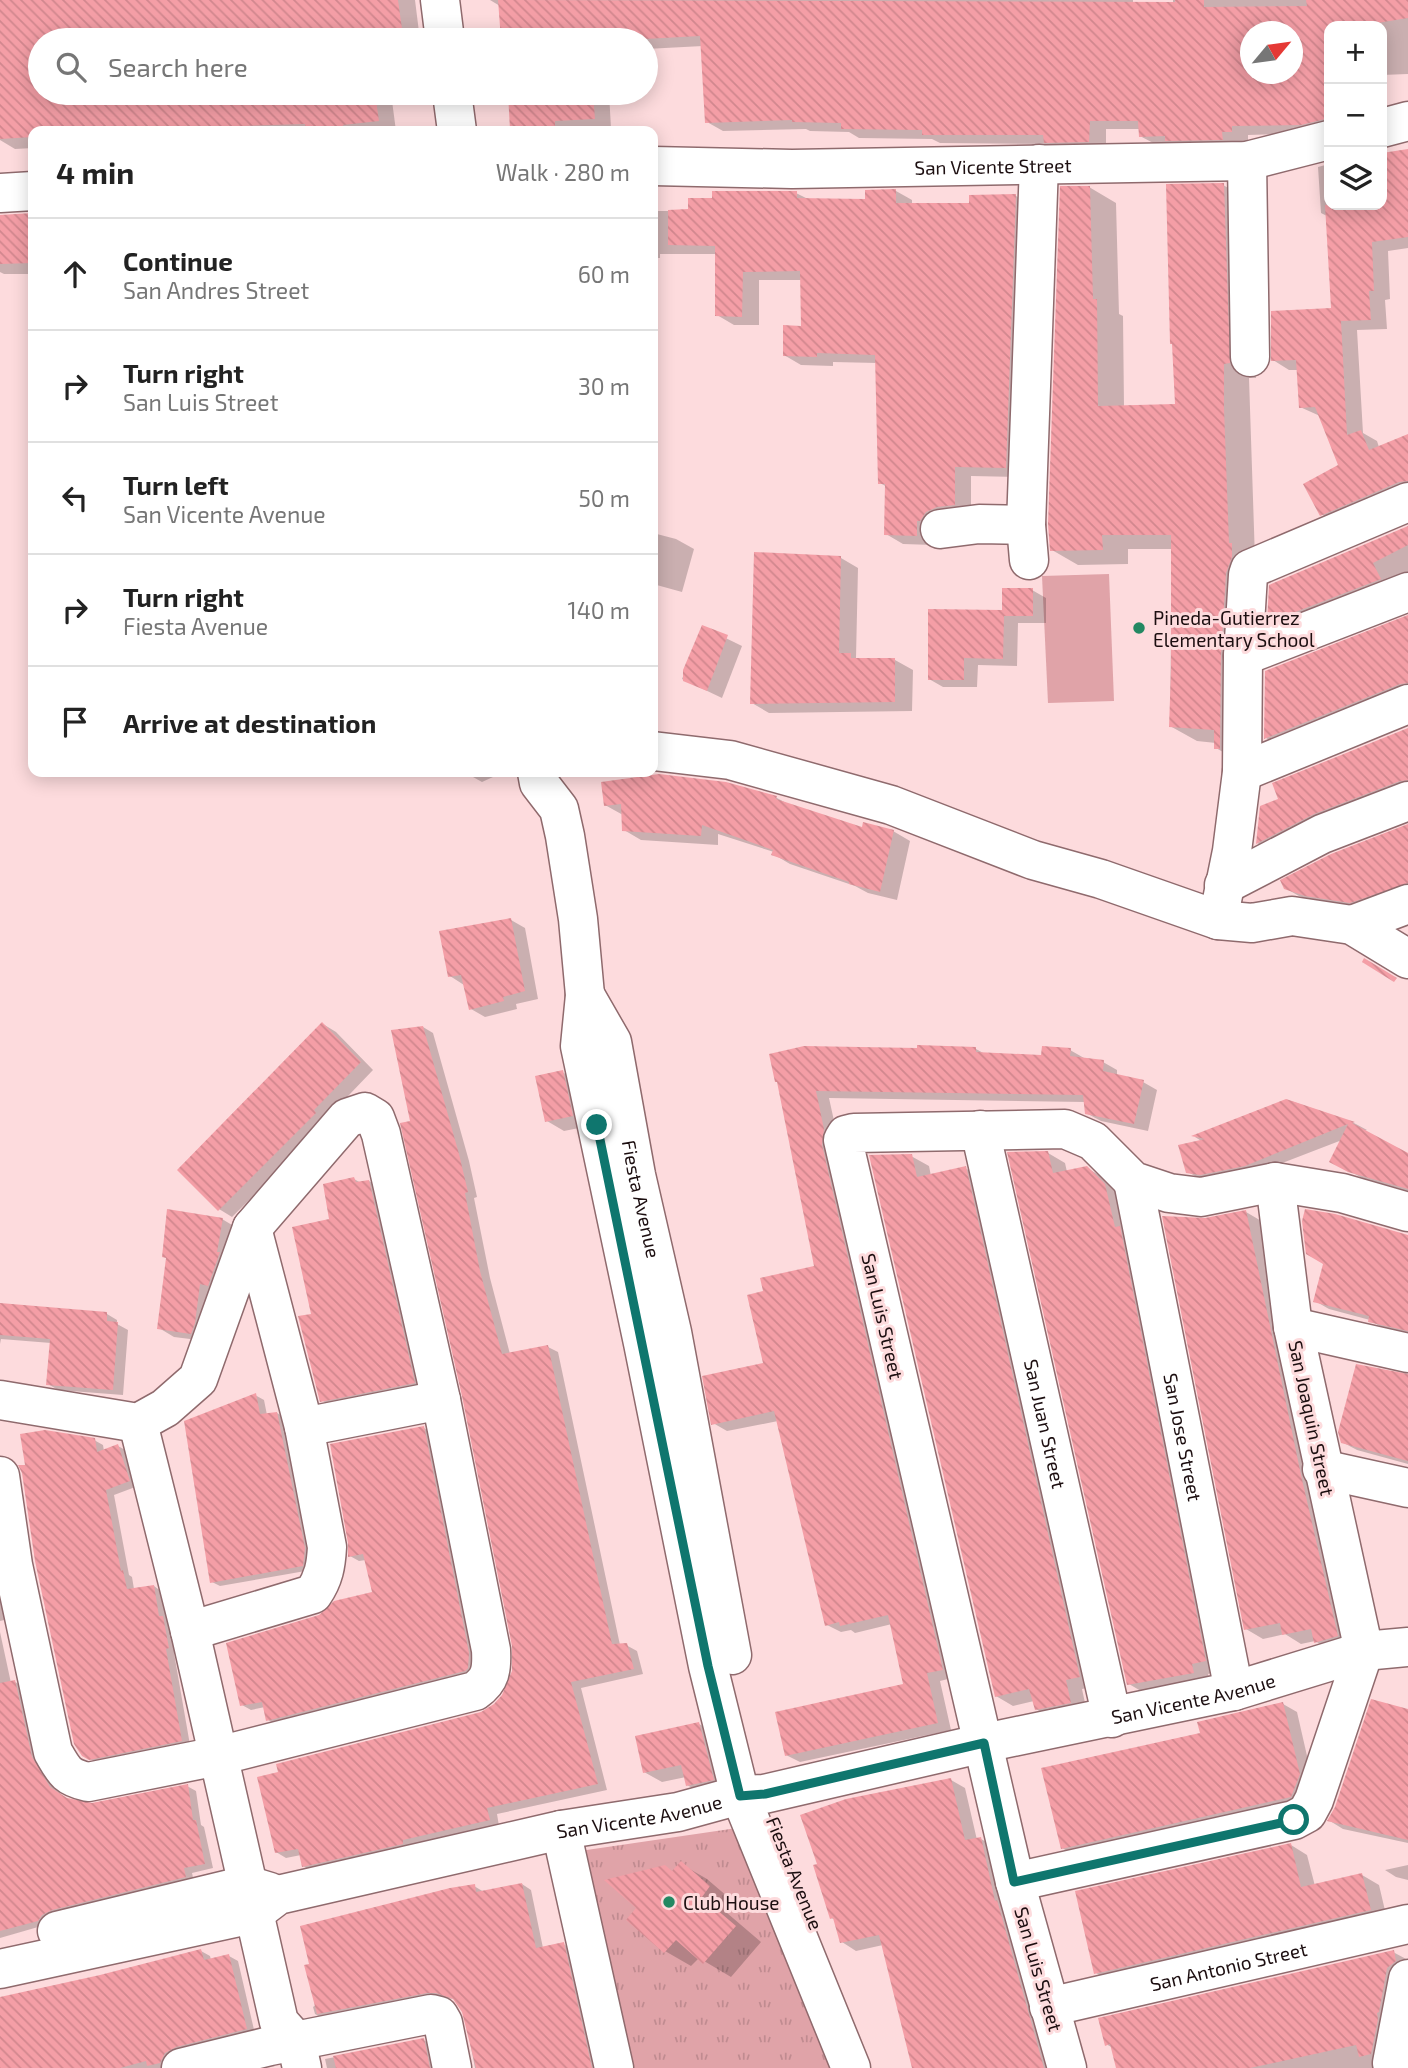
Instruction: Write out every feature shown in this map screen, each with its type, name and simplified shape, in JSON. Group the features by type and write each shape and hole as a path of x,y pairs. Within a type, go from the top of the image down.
{"street":[{"path":"439,0 443,28"},
{"path":"454,105 456,126"},
{"path":"1387,127 1408,121"},
{"name":"San Vicente Street","path":"658,166 792,169 1247,161 1324,141"},
{"path":"1247,161 1250,357"},
{"path":"940,529 979,524 1027,542 1039,164"},
{"path":"0,193 28,191"},
{"path":"1221,903 1232,851 1242,772 1243,656 1250,569 1408,502"},
{"path":"1243,656 1408,592"},
{"path":"1242,772 1408,704"},
{"path":"658,752 730,760 891,805 1033,860 1101,879 1221,903 1252,923 1292,916 1352,926 1408,959"},
{"path":"538,777 562,823"},
{"path":"562,823 565,777"},
{"path":"1221,903 1322,834 1408,801"},
{"name":"Fiesta Avenue","path":"562,823 578,919 585,995 612,1042 622,1178 672,1332 733,1659 752,1795 851,2068"},
{"path":"1352,926 1408,904"},
{"path":"0,1400 138,1423 166,1408 198,1379 252,1228 347,1118 365,1112 375,1118 382,1134 440,1400 491,1650 492,1670 486,1683 475,1691 218,1756 88,1782 71,1778 53,1752 13,1565 0,1476"},
{"name":"San Luis Street","path":"1067,2068 1014,1882 984,1743 842,1146 846,1135 1065,1129 1093,1140 1133,1181 1170,1193 1202,1197 1275,1182 1342,1194 1408,1212"},
{"name":"San Juan Street","path":"980,1130 1112,1718"},
{"name":"San Jose Street","path":"1133,1181 1234,1691"},
{"name":"San Joaquin Street","path":"1275,1182 1293,1327 1364,1651"},
{"path":"190,1631 313,1594 321,1583 326,1566 327,1547 304,1427 252,1228"},
{"path":"1293,1327 1408,1353"},
{"path":"304,1427 440,1400"},
{"path":"138,1423 218,1756 260,1898 284,2049"},
{"path":"1322,1469 1408,1488"},
{"name":"San Vicente Avenue","path":"0,1969 260,1898 561,1830 678,1812 984,1743 1112,1718 1234,1691 1364,1651 1408,1647"},
{"path":"1014,1882 1294,1820 1307,1812 1314,1800 1364,1651"},
{"name":"Fiesta Avenue","path":"752,1795 793,1874 877,2068"},
{"path":"561,1830 614,2068"},
{"name":"San Vicente Avenue","path":"0,1944 260,1898"},
{"name":"San Antonio Street","path":"1049,2007 1408,1924"},
{"path":"1391,2063 1408,1979"},
{"path":"181,2068 284,2049 431,2014 439,2016 443,2023 452,2068"}],"green space":[{"path":"1109,574 1114,701 1048,703 1042,576"},
{"path":"744,1827 839,2068 624,2068 573,1852"}],"building":[{"path":"0,0 398,0 402,28 28,28 28,105 377,105 379,121 343,126 28,126 28,137 0,139"},
{"path":"498,0 1204,0 1204,7 1307,6 1306,0 1408,0 1408,18 1387,21 1324,21 1324,119 1301,125 1232,126 1232,132 1222,132 1223,140 1165,141 1165,136 1139,137 1138,121 1090,121 1089,142 1044,143 1043,135 922,135 922,130 841,129 841,123 792,120 705,123 700,36 658,38 658,28 500,28"},
{"path":"509,105 594,105 595,119 555,121 555,126 510,126"},
{"path":"1408,149 1408,237 1372,242 1374,291 1369,291 1371,320 1341,321 1347,435 1361,430 1369,450 1408,434 1408,481 1399,482 1320,516 1303,484 1338,465 1315,407 1299,408 1296,360 1271,361 1271,311 1331,308 1325,210 1387,210 1387,152"},
{"path":"1224,183 1230,363 1224,364 1224,409 1229,543 1232,543 1232,557 1226,573 1221,655 1220,749 1214,749 1214,730 1169,727 1171,535 1102,535 1103,550 1050,551 1048,524 1060,186 1090,186 1093,299 1097,299 1098,406 1175,404 1170,344 1166,184"},
{"path":"896,189 896,203 969,203 969,195 1016,194 1006,468 955,467 955,505 937,507 926,512 920,521 917,521 917,536 884,535 885,484 878,484 875,355 817,353 817,357 783,356 783,325 801,326 800,271 743,272 742,317 715,316 715,246 668,245 668,210 688,209 688,198 712,198 712,191 797,191 797,198 865,199 865,190"},
{"path":"28,213 28,263 0,264 0,215"},
{"path":"1408,526 1408,545 1373,563 1381,579 1267,623 1269,585"},
{"path":"754,552 841,556 839,653 851,653 851,658 895,658 895,702 750,704"},
{"path":"1002,588 1033,588 1033,616 1004,616 1003,659 964,658 964,680 928,680 928,609 1002,610"},
{"path":"1408,615 1408,683 1264,739 1265,671"},
{"path":"702,625 728,635 707,691 683,681 683,670"},
{"path":"1408,728 1408,780 1314,814 1256,844 1260,806 1278,799 1272,783"},
{"path":"658,774 726,782 777,796 776,799 862,827 863,822 894,830 880,892 849,884 771,855 773,850 702,825 701,836 622,831 621,804 604,806 601,782 658,777"},
{"path":"1408,824 1408,883 1350,903 1305,896 1284,889 1280,880 1331,854"},
{"path":"511,918 525,991 503,997 504,1001 469,1010 461,975 448,977 439,931"},
{"path":"1364,958 1397,978 1394,982 1362,962"},
{"path":"322,1022 361,1062 314,1110 316,1113 218,1211 177,1170"},
{"path":"423,1026 459,1154 468,1192 465,1193 480,1271 502,1354 548,1345 612,1644 627,1643 634,1669 571,1682 598,1784 487,1808 490,1820 403,1840 403,1844 302,1867 298,1849 275,1853 257,1777 278,1772 276,1764 481,1712 502,1695 512,1671 512,1646 462,1396 400,1123 410,1121 391,1030"},
{"path":"917,1045 976,1047 976,1052 1041,1055 1042,1046 1071,1048 1070,1056 1104,1060 1103,1071 1144,1080 1134,1124 1085,1114 1083,1095 816,1091 824,1129 822,1145 943,1670 927,1673 938,1723 785,1756 775,1712 903,1684 888,1615 840,1626 839,1622 825,1626 774,1411 711,1425 702,1376 763,1363 747,1295 763,1291 760,1278 814,1266 769,1054 804,1046 917,1048"},
{"path":"563,1070 573,1116 545,1122 535,1076"},
{"path":"1286,1099 1355,1122 1352,1123 1408,1153 1408,1189 1348,1172 1329,1162 1348,1124 1245,1166 1200,1175 1186,1173 1178,1145 1205,1139 1191,1136"},
{"path":"1048,1151 1053,1173 1087,1166 1105,1184 1115,1227 1120,1226 1206,1661 1192,1664 1194,1673 1127,1685 1007,1152"},
{"path":"912,1154 917,1177 966,1166 1080,1677 1066,1680 1071,1703 1035,1710 1029,1689 995,1697 869,1155"},
{"path":"354,1177 356,1182 369,1180 415,1383 320,1402 298,1316 311,1314 292,1227 329,1219 323,1184"},
{"path":"167,1209 223,1218 217,1252 220,1252 208,1286 200,1284 191,1334 157,1329 166,1258 162,1257"},
{"path":"1305,1209 1335,1214 1408,1235 1408,1331 1368,1322 1369,1316 1313,1302 1323,1264 1306,1254 1302,1221"},
{"path":"1246,1210 1301,1475 1338,1636 1314,1643 1311,1629 1282,1635 1280,1623 1244,1630 1162,1216 1205,1218"},
{"path":"0,1303 107,1312 107,1321 118,1322 113,1390 46,1385 50,1339 0,1335"},
{"path":"1356,1364 1408,1374 1408,1461 1341,1443 1338,1432"},
{"path":"256,1393 260,1414 277,1412 305,1548 303,1566 210,1583 184,1421"},
{"path":"424,1426 469,1653 468,1668 465,1671 266,1721 262,1702 240,1706 226,1643 319,1615 334,1601 372,1592 363,1554 348,1557 348,1543 330,1444"},
{"path":"45,1430 95,1438 97,1452 118,1444 130,1481 106,1490 121,1571 123,1570 127,1589 154,1585 159,1616 163,1616 169,1648 166,1649 182,1741 89,1760 82,1756 74,1744 35,1561 22,1473 18,1465 25,1465 20,1434"},
{"path":"15,1680 32,1757 50,1787 67,1798 92,1803 188,1784 193,1820 196,1820 205,1864 184,1868 186,1877 52,1910 42,1915 38,1921 0,1931 0,1683"},
{"path":"1371,1699 1408,1709 1408,1840 1327,1821 1335,1807"},
{"path":"1283,1702 1300,1774 1291,1797 1061,1849 1041,1768 1200,1733 1197,1722"},
{"path":"699,1722 714,1780 686,1786 681,1765 643,1773 635,1736"},
{"path":"951,1778 965,1840 981,1837 995,1901 997,1900 1044,2068 912,2068 879,1935 840,1943 833,1918 830,1919 813,1865 817,1864 800,1815 846,1799"},
{"path":"1291,1843 1301,1887 1362,1873 1371,1910 1094,1974 1075,1891"},
{"name":"Club House","path":"681,1861 710,1886 702,1897 736,1926 703,1964 676,1940 664,1953 626,1920 636,1908 604,1880 665,1865 672,1871"},
{"path":"522,1883 536,1948 564,1942 592,2068 476,2068 462,2012 453,1999 436,1993 317,2014 304,1965 309,1964 300,1926 450,1888 475,1884 476,1892"},
{"path":"201,1949 204,1960 229,1954 247,2029 176,2047 165,2053 160,2063 147,2066 146,2061 120,2068 0,2068 0,1997"},
{"path":"1394,1950 1396,1961 1387,1968 1371,2054 1359,2057 1356,2045 1250,2068 1116,2068 1110,2044 1105,2046 1098,2018"},
{"path":"424,2038 430,2068 336,2068 333,2056"}],"place":[{"name":"Pineda-Gutierrez Elementary School","path":"1139,628"},
{"name":"Club House","path":"669,1902"}],"route":[{"path":"597,1125 708,1666 740,1796 765,1794 984,1743 1014,1882 1294,1820"}]}
